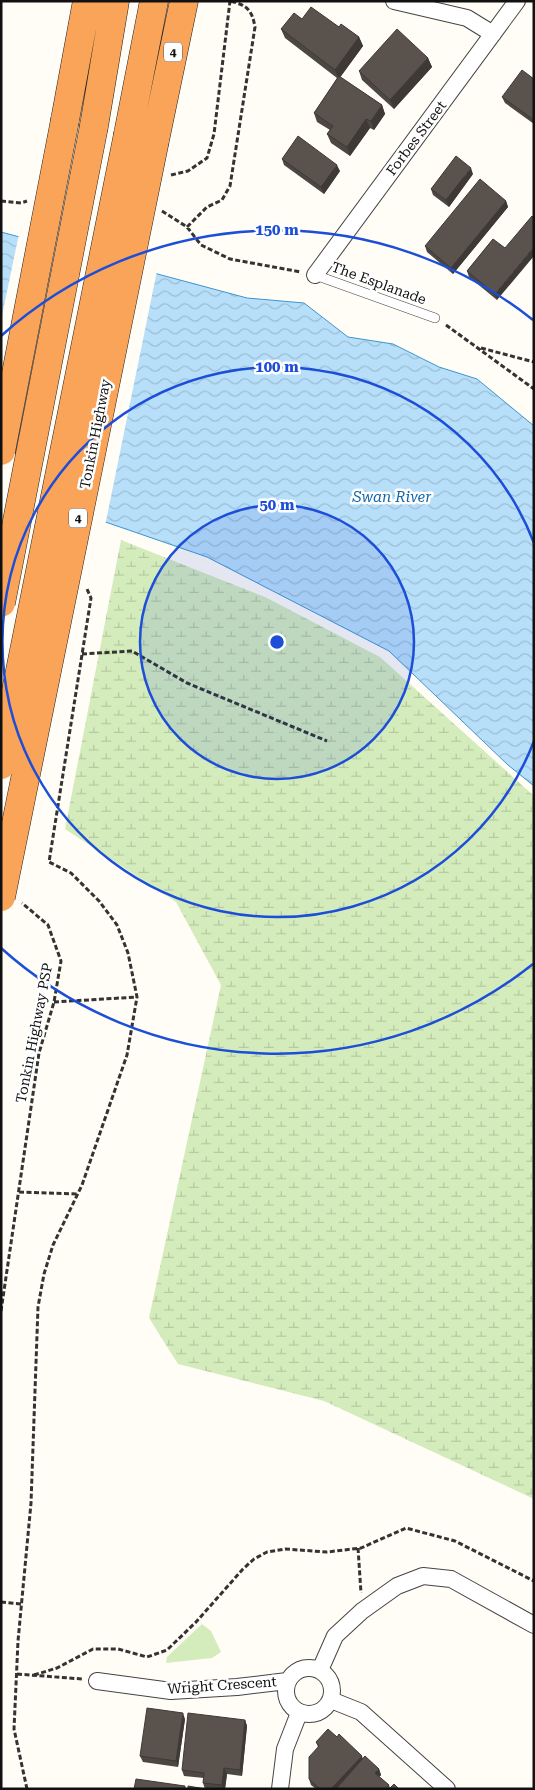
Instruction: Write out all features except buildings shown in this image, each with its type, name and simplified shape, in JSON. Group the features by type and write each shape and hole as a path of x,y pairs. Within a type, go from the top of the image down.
{"highway":[{"path":"71,78 73,1"},
{"path":"1,451 87,1"},
{"path":"1,602 94,126 115,1"},
{"name":"Tonkin Highway","path":"1,765 154,1"},
{"name":"Tonkin Highway","path":"11,899 155,140 184,1"},
{"path":"162,104 194,1"}],"street":[{"path":"394,1 467,18 493,34"},
{"name":"Forbes Street","path":"314,275 517,1"},
{"path":"320,1670 335,1636 362,1611 397,1586 423,1576 451,1579 534,1625"},
{"path":"302,1668 320,1670 331,1683 331,1700 318,1713 300,1713 287,1700 285,1690 288,1681 293,1673 302,1668"},
{"name":"Wright Crescent","path":"97,1681 171,1691 237,1687 288,1681"},
{"path":"331,1700 361,1712 447,1789"},
{"path":"280,1789 285,1749 300,1713"}],"lane":[{"name":"The Esplanade","path":"314,275 435,318"}],"path":[{"path":"170,175 188,171 207,158 214,134 230,1 244,4 252,12 255,27 230,186 222,200 207,208 187,227"},
{"path":"155,207 187,227 201,245 230,259 314,275"},
{"path":"435,318 534,389"},
{"path":"478,347 534,362"},
{"path":"82,654 132,651 187,683 327,741"},
{"path":"27,1789 14,1728 30,1503 38,1307 44,1274 53,1245 77,1194 127,1055 137,997 128,953 117,925 99,902 71,873 49,862"},
{"name":"Tonkin Highway PSP","path":"1,1311 39,1053 54,1002 61,960 48,926 11,899"},
{"path":"54,1002 137,997"},
{"path":"19,1192 77,1194"},
{"path":"34,1676 57,1668 83,1652 93,1649 118,1649 147,1657 167,1650 196,1622 254,1559 267,1552 285,1549 327,1552 358,1548 406,1528 455,1542 534,1581"},
{"path":"358,1548 362,1611"},
{"path":"1,1602 22,1604"},
{"path":"17,1674 97,1681"}],"green space":[{"path":"121,540 265,597 380,657 534,796 534,1499 324,1401 178,1364 149,1318 221,985 176,902 65,829"},
{"path":"202,1624 211,1631 221,1652 212,1658 166,1663 167,1657"}],"water":[{"name":"Swan River","path":"1,232 247,298 304,303 348,337 393,344 439,367 477,379 534,426 534,786 508,765 389,651 207,557 1,486"}],"pier":[{"path":"19,234 157,271 105,526 1,489 1,320"}]}
